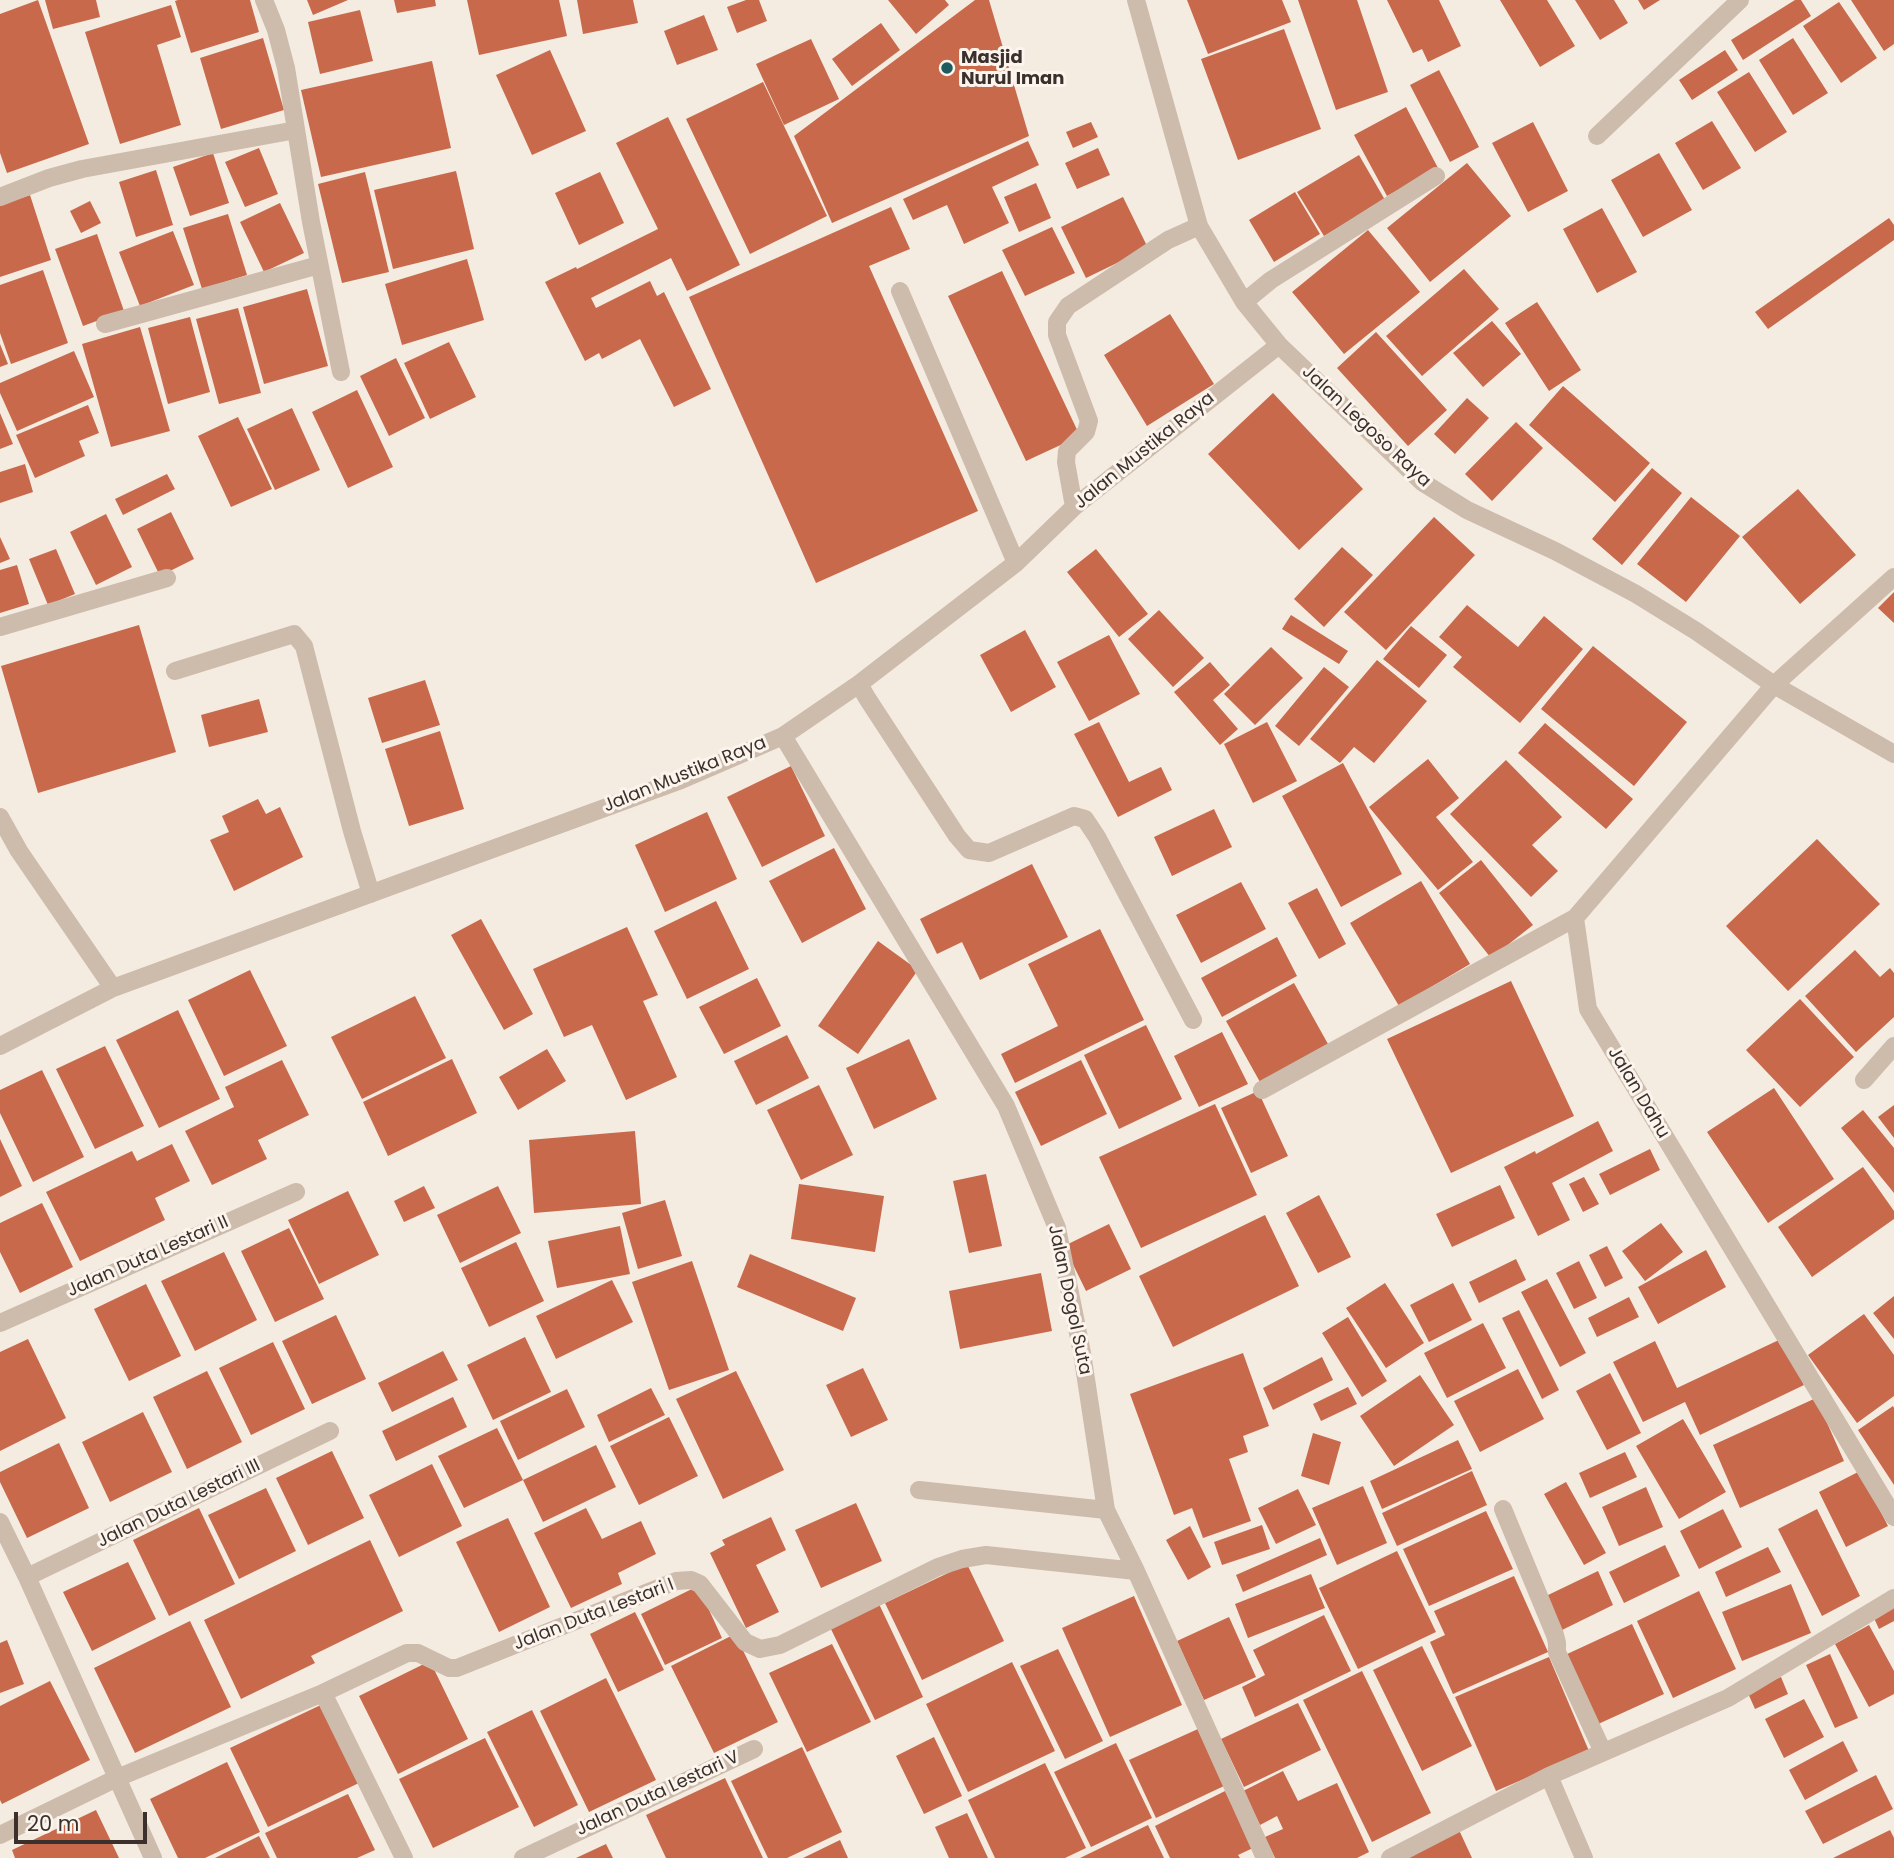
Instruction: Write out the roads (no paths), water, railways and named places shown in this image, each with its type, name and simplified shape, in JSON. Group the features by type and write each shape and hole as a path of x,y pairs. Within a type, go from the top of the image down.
{"street":[{"path":"264,0 276,30 286,68 319,265 341,372"},
{"name":"Jalan Legoso Raya","path":"1136,0 1199,226 1244,302 1279,345 1422,482 1466,510 1555,551 1636,594 1696,631 1774,685 1894,754"},
{"path":"1597,136 1740,0"},
{"path":"0,197 49,178 82,169 296,130"},
{"path":"1244,302 1272,280 1436,176"},
{"path":"1074,507 1066,462 1067,451 1086,432 1089,421 1057,335 1057,322 1068,306 1168,240 1199,226"},
{"path":"105,324 319,265"},
{"path":"900,291 1016,563"},
{"name":"Jalan Mustika Raya","path":"0,1046 113,988 681,780 783,736 859,684 1016,563 1074,507 1279,345"},
{"path":"1262,1090 1575,918 1774,685 1894,577"},
{"path":"0,627 167,578"},
{"path":"175,671 293,634 304,646 371,894"},
{"path":"859,684 957,836 969,850 989,853 1074,817 1085,818 1193,1020"},
{"name":"Jalan Dogol Suta","path":"783,736 1006,1105 1057,1228 1082,1353 1106,1510 1265,1858"},
{"path":"0,817 19,851 113,988"},
{"name":"Jalan Dahu","path":"1575,918 1587,1009 1894,1517"},
{"path":"1864,1080 1894,1046"},
{"name":"Jalan Duta Lestari II","path":"0,1323 296,1192"},
{"name":"Jalan Duta Lestari III","path":"27,1577 330,1432"},
{"path":"919,1490 1106,1510"},
{"path":"1503,1509 1558,1643 1557,1653 1603,1752"},
{"path":"0,1522 153,1858"},
{"name":"Jalan Duta Lestari I","path":"0,1835 117,1778 323,1693 407,1653 418,1653 449,1668 457,1668 676,1581 691,1580 700,1584 745,1642 760,1649 780,1645 938,1567 962,1559 986,1555 1136,1572"},
{"path":"1390,1858 1549,1776 1728,1698 1894,1598"},
{"path":"323,1693 404,1858"},
{"name":"Jalan Duta Lestari V","path":"523,1858 754,1749"},
{"path":"1549,1776 1584,1858"}],"place":[{"name":"Masjid Nurul Iman","path":"947,68"}]}
